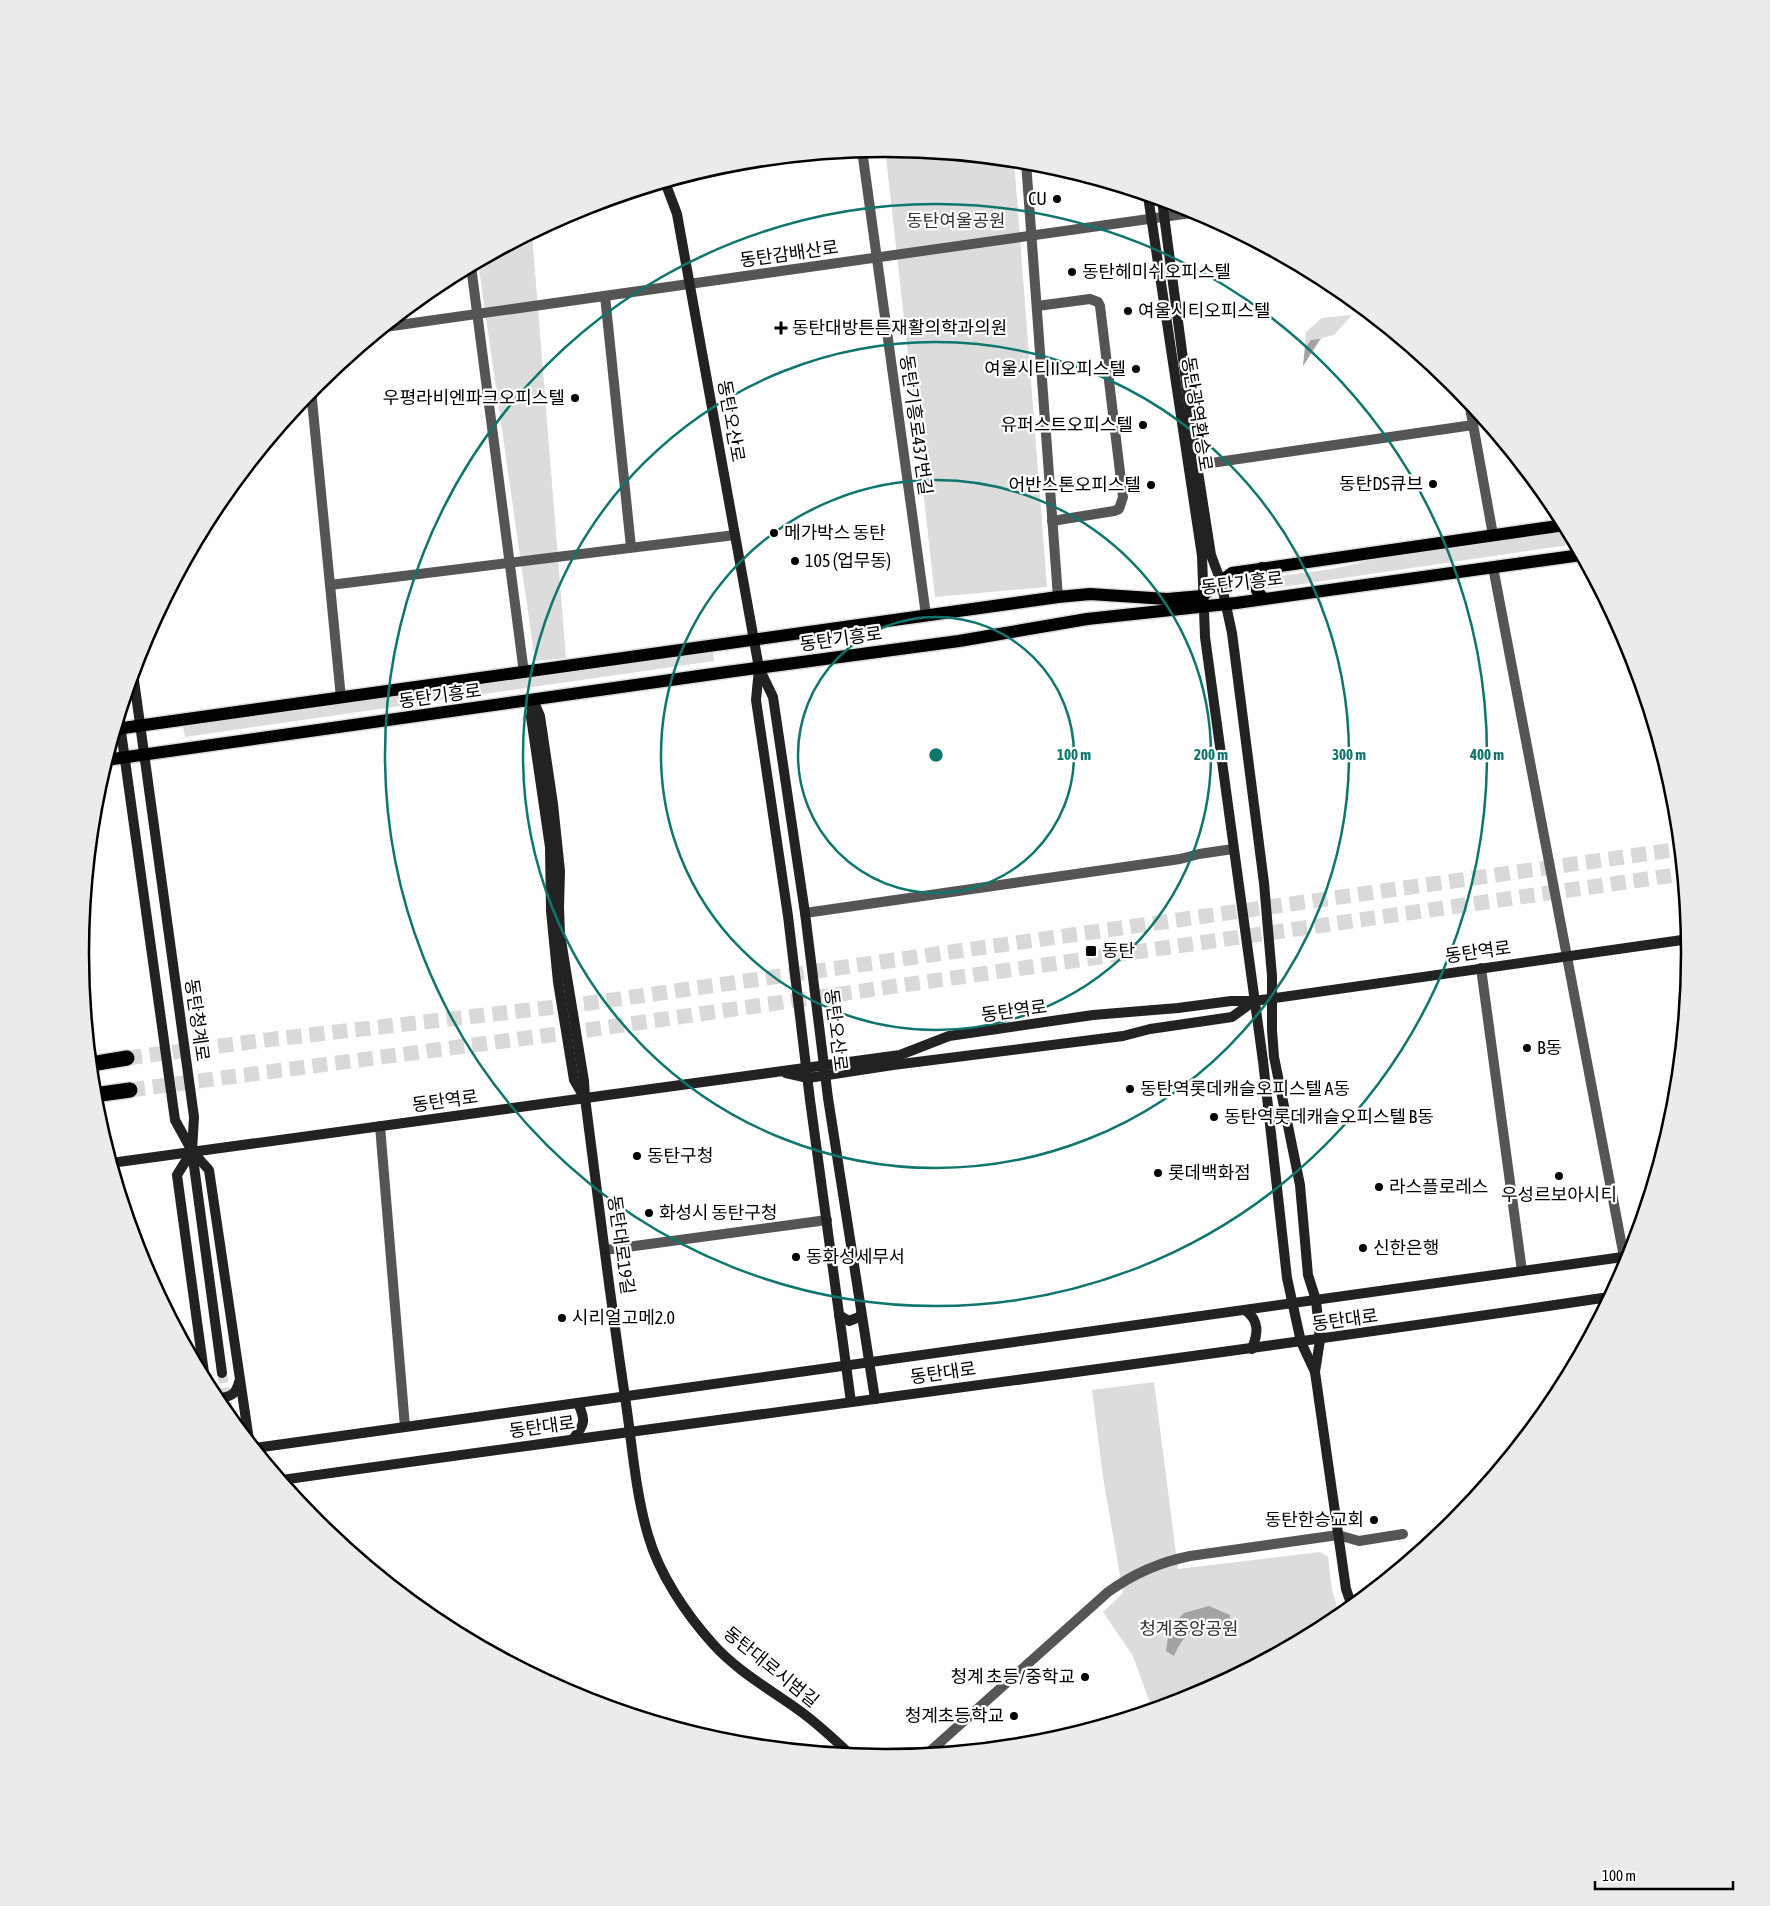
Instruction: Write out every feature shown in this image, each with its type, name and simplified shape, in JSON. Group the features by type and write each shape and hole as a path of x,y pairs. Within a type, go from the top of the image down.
{"highway":[{"path":"97,1063 127,1058"},
{"path":"102,1094 130,1090"}],"main road":[{"name":"동탄기흥로","path":"113,759 959,641 1202,601 1232,573 1557,527"},
{"name":"동탄기흥로","path":"123,725 140,725 341,698 1058,597 1090,594 1226,604 1575,556"},
{"path":"1262,568 1256,577 1254,586 1263,598"}],"street":[{"name":"동탄기흥로437번길","path":"863,157 926,615"},
{"path":"1027,170 1058,597"},
{"name":"동탄오산로","path":"667,188 677,214 759,668 756,700 788,916 851,1402"},
{"name":"동탄광역환승로","path":"1149,202 1202,556 1202,601 1205,637 1233,849"},
{"name":"동탄광역환승로","path":"1163,207 1196,465 1211,555 1222,582 1232,633 1264,884 1272,976 1272,998"},
{"name":"동탄감배산로","path":"394,326 1182,214"},
{"path":"472,273 524,672"},
{"path":"605,296 631,547"},
{"path":"1037,306 1090,299 1098,302 1100,306 1123,497 1119,509 1114,511 1052,521"},
{"path":"312,401 341,698"},
{"path":"1471,414 1493,536"},
{"path":"1196,465 1473,425"},
{"path":"330,585 735,535"},
{"path":"1493,567 1625,1247"},
{"name":"동탄오산로","path":"759,668 773,697 805,913 825,1071 874,1399"},
{"name":"동탄청계로","path":"135,687 194,1117 192,1151 222,1373"},
{"path":"533,700 531,717 550,847 551,911 558,982 574,1080 585,1098"},
{"path":"120,732 175,1120 192,1151 209,1170 247,1429"},
{"path":"805,913 1180,859 1233,849 1262,1061 1286,1268 1301,1342 1315,1372"},
{"name":"동탄역로","path":"825,1071 900,1055 949,1036 1093,1015 1178,1008 1231,1001 1254,1001 1681,940"},
{"path":"1481,968 1522,1271"},
{"path":"1272,998 1274,1057 1300,1185 1308,1275 1316,1300 1320,1340 1315,1372 1346,1590 1349,1599"},
{"name":"동탄역로","path":"117,1162 782,1072 807,1073 893,1065 1123,1036 1150,1029 1232,1017 1254,1001"},
{"path":"1178,1008 1180,1024"},
{"path":"1262,1061 1266,1058 1274,1057"},
{"name":"동탄대로19길","path":"585,1098 625,1397"},
{"path":"380,1126 405,1427"},
{"path":"192,1151 177,1175 203,1363"},
{"path":"605,1250 827,1220"},
{"name":"동탄대로","path":"261,1447 1621,1258"},
{"name":"동탄대로","path":"287,1479 630,1431 1320,1340 1602,1298"},
{"path":"1245,1310 1252,1315 1256,1325 1256,1337 1252,1349"},
{"path":"839,1316 849,1321 859,1318 862,1314"},
{"path":"225,1397 230,1397 237,1392 240,1380"},
{"name":"동탄대로시범길","path":"625,1397 640,1502 648,1536 660,1565 692,1618 721,1652 750,1676 802,1713 844,1748"},
{"path":"573,1439 582,1428 584,1418 578,1403"},
{"path":"934,1748 1096,1602 1122,1582 1145,1570 1173,1560 1338,1535 1359,1541 1403,1534"}],"green space":[{"name":"동탄여울공원","path":"886,157 937,158 1015,168 1047,587 935,597"},
{"path":"532,239 566,658 535,661 479,268"},
{"path":"1352,315 1334,335 1322,338 1303,366 1306,332 1322,318"},
{"path":"1559,530 1569,545 1261,590 1260,579 1332,569 1404,553"},
{"path":"713,650 714,661 185,737 183,726"},
{"name":"청계중앙공원","path":"1154,1382 1178,1569 1320,1552 1328,1557 1332,1590 1337,1608 1283,1643 1237,1667 1190,1689 1150,1704 1133,1656 1103,1612 1123,1593 1103,1477 1092,1390"}],"shaded area":[{"path":"1320,339 1303,366 1305,348 1311,340"},
{"path":"1209,1606 1230,1615 1230,1628 1210,1625 1202,1626 1189,1633 1174,1656 1166,1651 1169,1629 1184,1613"}],"tunnel":[{"path":"127,1058 590,1003 1674,850"},
{"path":"130,1090 588,1030 1677,875"},
{"path":"222,1373 226,1400"}],"place":[{"name":"CU","path":"1057,199"},
{"name":"동탄헤미쉬오피스텔","path":"1072,272"},
{"name":"여울시티오피스텔","path":"1128,311"},
{"name":"동탄대방튼튼재활의학과의원","path":"781,328"},
{"name":"여울시티II오피스텔","path":"1136,369"},
{"name":"우평라비엔파크오피스텔","path":"575,398"},
{"name":"유퍼스트오피스텔","path":"1143,425"},
{"name":"동탄DS큐브","path":"1433,484"},
{"name":"어반스톤오피스텔","path":"1151,485"},
{"name":"메가박스 동탄","path":"774,533"},
{"name":"105 (업무동)","path":"795,561"},
{"name":"동탄","path":"1091,951"},
{"name":"B동","path":"1527,1048"},
{"name":"동탄역롯데캐슬오피스텔 A동","path":"1130,1089"},
{"name":"동탄역롯데캐슬오피스텔 B동","path":"1214,1117"},
{"name":"동탄구청","path":"637,1156"},
{"name":"롯데백화점","path":"1158,1173"},
{"name":"우성르보아시티","path":"1559,1176"},
{"name":"라스플로레스","path":"1379,1187"},
{"name":"화성시 동탄구청","path":"649,1213"},
{"name":"신한은행","path":"1363,1248"},
{"name":"동화성세무서","path":"796,1257"},
{"name":"시리얼고메2.0","path":"562,1318"},
{"name":"동탄한승교회","path":"1374,1520"},
{"name":"청계 초등/중학교","path":"1085,1677"},
{"name":"청계초등학교","path":"1014,1716"}]}
